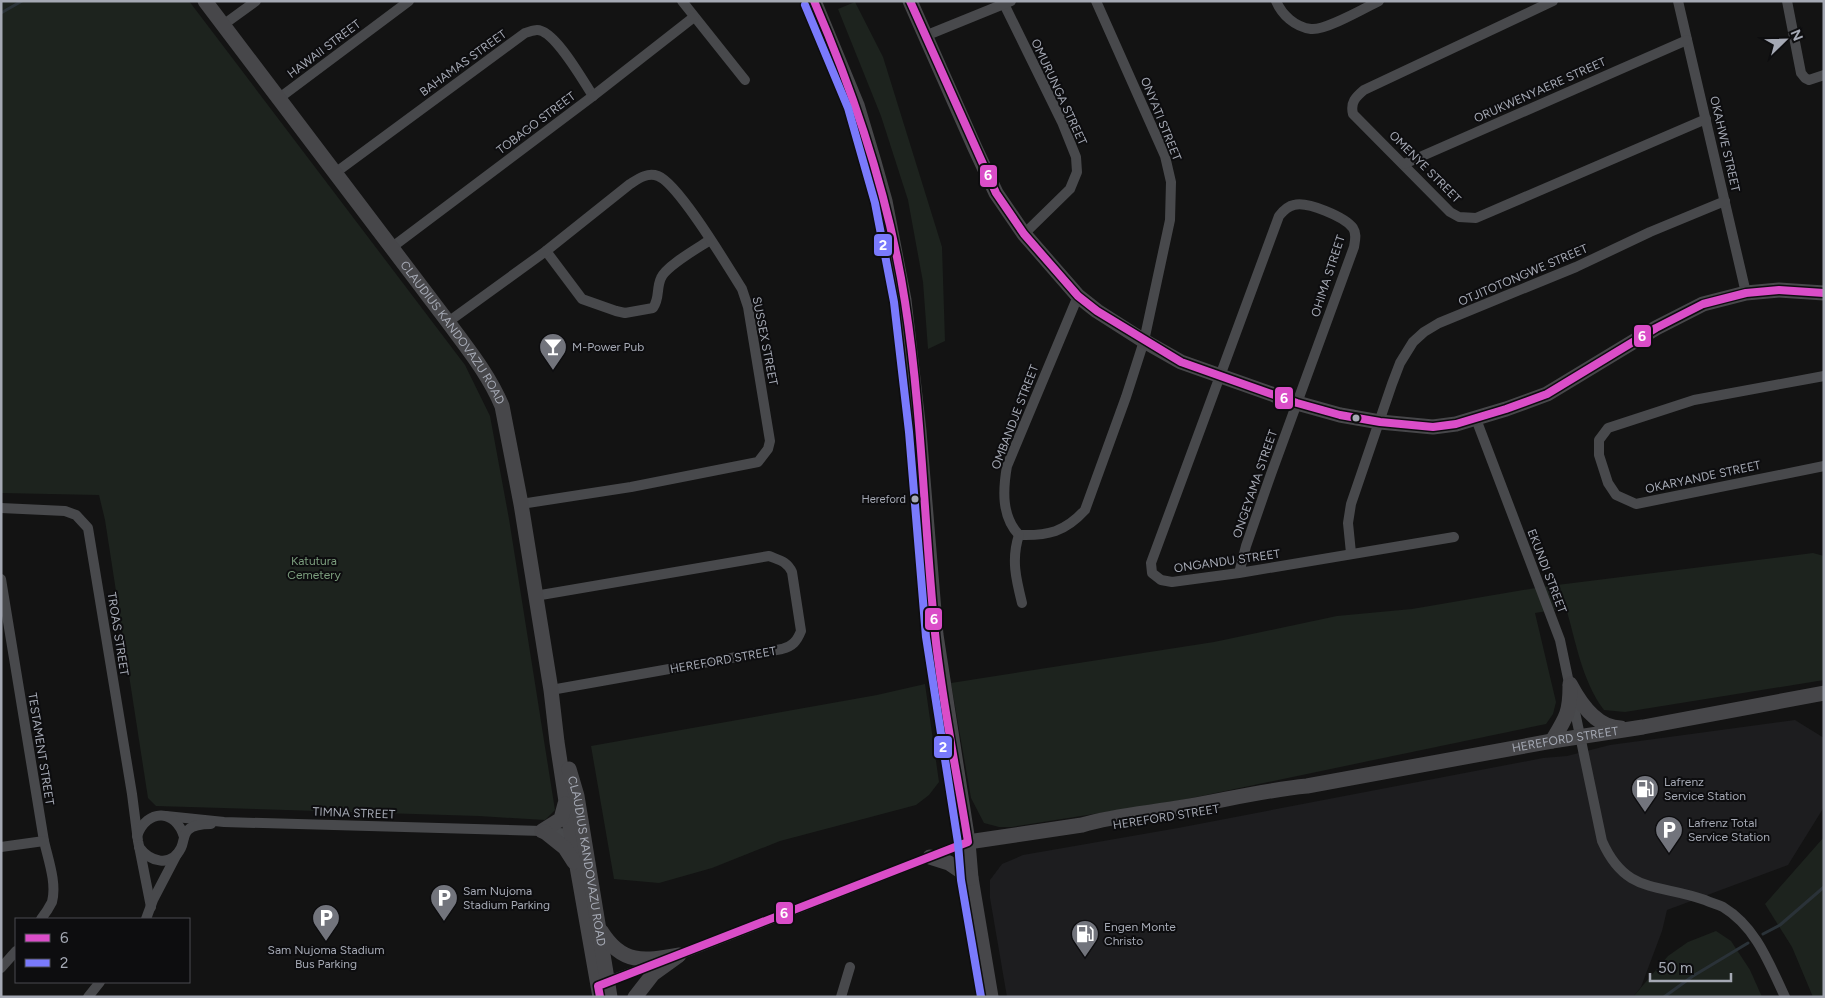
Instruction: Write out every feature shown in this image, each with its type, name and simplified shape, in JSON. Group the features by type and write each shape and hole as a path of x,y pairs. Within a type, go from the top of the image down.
{"street":[{"name":"CLAUDIUS KANDOVAZU ROAD","path":"205,1 448,322 497,393 502,406 521,504 551,690 565,797 577,835 598,925 604,990"},
{"path":"223,25 256,1"},
{"name":"HAWAII STREET","path":"278,99 409,1"},
{"path":"682,1 745,80"},
{"path":"814,1 857,106 885,201 900,273 914,373 936,635 968,842 971,878 991,997"},
{"path":"910,1 996,193 1024,234 1078,296 1097,311 1181,362 1297,403 1340,415 1380,422 1433,427 1476,419 1547,394 1656,328 1703,304 1746,293 1779,290 1824,293"},
{"name":"ONYATI STREET","path":"1096,1 1165,156 1171,182 1170,220 1144,341"},
{"path":"1276,1 1289,20 1299,26 1314,29 1338,21 1379,1"},
{"name":"OMENYE STREET","path":"1553,1 1364,90 1355,98 1352,104 1353,114 1450,212 1459,217 1476,218 1706,119"},
{"name":"OKAHWE STREET","path":"1678,1 1746,293"},
{"path":"1787,1 1801,73 1809,80 1824,75"},
{"path":"925,36 1007,3"},
{"name":"OMURUNGA STREET","path":"1007,3 1062,122 1076,157 1077,172 1070,189 1024,234"},
{"name":"TOBAGO STREET","path":"391,248 593,96 694,17"},
{"name":"BAHAMAS STREET","path":"335,173 525,33 537,30 546,33 555,41 593,96"},
{"name":"ORUKWENYAERE STREET","path":"1404,164 1686,40"},
{"name":"SUSSEX STREET","path":"448,322 546,251 630,184 644,176 657,176 666,181 678,193 742,289 748,307 770,441 764,455 758,462 631,487 521,504"},
{"name":"OTJITOTONGWE STREET","path":"1351,554 1348,523 1350,504 1400,363 1413,342 1424,332 1439,323 1576,267 1650,232 1725,201"},
{"name":"OHIMA STREET","path":"1220,377 1278,216 1296,204 1317,208 1348,223 1353,228 1356,236 1354,247 1297,403"},
{"path":"546,251 582,299 625,313 646,311 653,308 658,302 661,278 674,264 710,240"},
{"name":"OMBANDJE STREET","path":"1019,534 1011,527 1006,510 1003,488 1007,466 1078,296"},
{"path":"1022,603 1014,573 1014,548 1019,534 1038,535 1058,530 1072,523 1084,510 1129,389 1144,341"},
{"name":"OKARYANDE STREET","path":"1824,376 1694,400 1608,428 1599,440 1599,454 1608,483 1616,494 1636,504 1824,466"},
{"name":"ONGANDU STREET","path":"1220,377 1151,563 1152,573 1161,580 1172,582 1240,573 1454,537"},
{"name":"ONGEYAMA STREET","path":"1240,573 1262,501 1297,403"},
{"name":"EKUNDI STREET","path":"1476,419 1560,640 1602,840 1608,854 1617,868 1631,878 1656,888 1693,896 1722,907 1739,920 1751,931 1785,997"},
{"name":"TROAS STREET","path":"1,508 65,511 76,515 88,528 134,802 137,836"},
{"name":"HEREFORD STREET","path":"535,596 768,556 782,561 789,566 792,572 801,631 798,639 791,646 773,651 551,690"},
{"name":"TESTAMENT STREET","path":"1,579 44,841 52,876 53,898 42,918"},
{"path":"1570,684 1579,701 1592,715 1604,723 1617,728 1643,727"},
{"path":"1552,741 1566,719 1570,707 1570,684"},
{"name":"HEREFORD STREET","path":"604,990 679,955 968,842 1082,825 1099,827 1185,815 1278,798 1308,786 1824,693"},
{"name":"CLAUDIUS KANDOVAZU ROAD","path":"556,727 577,796 577,868 604,990"},
{"path":"565,797 561,819 543,832 565,848 577,868"},
{"path":"134,802 145,812 154,816 166,816 178,824 184,837"},
{"path":"151,907 137,836 144,823 154,816"},
{"name":"TIMNA STREET","path":"166,816 224,822 543,832 577,835"},
{"path":"146,918 190,828 224,822"},
{"path":"1,847 44,841"},
{"path":"139,847 150,858 158,861 165,860 178,853"},
{"path":"930,857 949,863 971,878"},
{"path":"598,925 608,941 622,955 648,960 679,955"},
{"path":"1,968 15,953"},
{"path":"635,997 653,974 679,955"},
{"path":"841,997 850,966"},
{"path":"88,997 99,983"}],"shaded area":[{"path":"1795,720 1824,738 1824,807 1788,865 1667,910 1662,931 1641,987 1633,997 1007,997 990,898 990,880 1002,864 1023,855 1178,828 1543,758 1567,756 1610,745"}],"green space":[{"name":"Katutura Cemetery","path":"1,1 189,1 465,365 490,416 509,519 555,810 545,820 479,816 156,806 148,798 105,520 99,495 1,493"},
{"path":"855,2 883,57 942,247 945,341 928,349 923,282 908,200 881,116 838,9"},
{"path":"1813,553 1824,556 1824,680 1625,712 1604,710 1596,699 1585,674 1566,608 1535,613 1556,702 1553,714 1546,724 1182,800 1012,827 999,827 984,823 971,798 951,683 1214,642 1337,616 1412,609 1541,587"},
{"path":"925,684 939,782 929,795 916,805 780,841 712,868 659,883 614,879 591,746 877,695"},
{"path":"1824,837 1824,997 1813,997 1792,947 1765,904"},
{"path":"1716,931 1731,941 1750,970 1762,997 1633,997 1668,956 1688,942"}],"waterway":[{"path":"1,13 22,1"},
{"path":"1763,934 1780,925 1824,887"},
{"path":"1664,997 1693,976 1748,943"}],"transit line":[{"name":"6","path":"600,997 598,986 968,842 938,659 911,343 898,263 880,187 857,111 814,1"},
{"name":"6","path":"910,1 996,193 1024,234 1078,296 1097,311 1181,362 1297,403 1340,415 1380,422 1433,427 1456,424 1547,394 1656,328 1703,304 1746,293 1779,290 1824,293"},
{"name":"2","path":"805,5 848,108 875,203 894,302 909,432 926,637 958,843 961,880 981,997"}],"place":[{"name":"M-Power Pub","path":"553,371"},
{"name":"Hereford","path":"915,499"},
{"name":"Lafrenz Service Station","path":"1645,813"},
{"name":"Lafrenz Total Service Station","path":"1669,854"},
{"name":"Sam Nujoma Stadium Parking","path":"444,922"},
{"name":"Sam Nujoma Stadium Bus Parking","path":"326,942"},
{"name":"Engen Monte Christo","path":"1085,958"}]}
